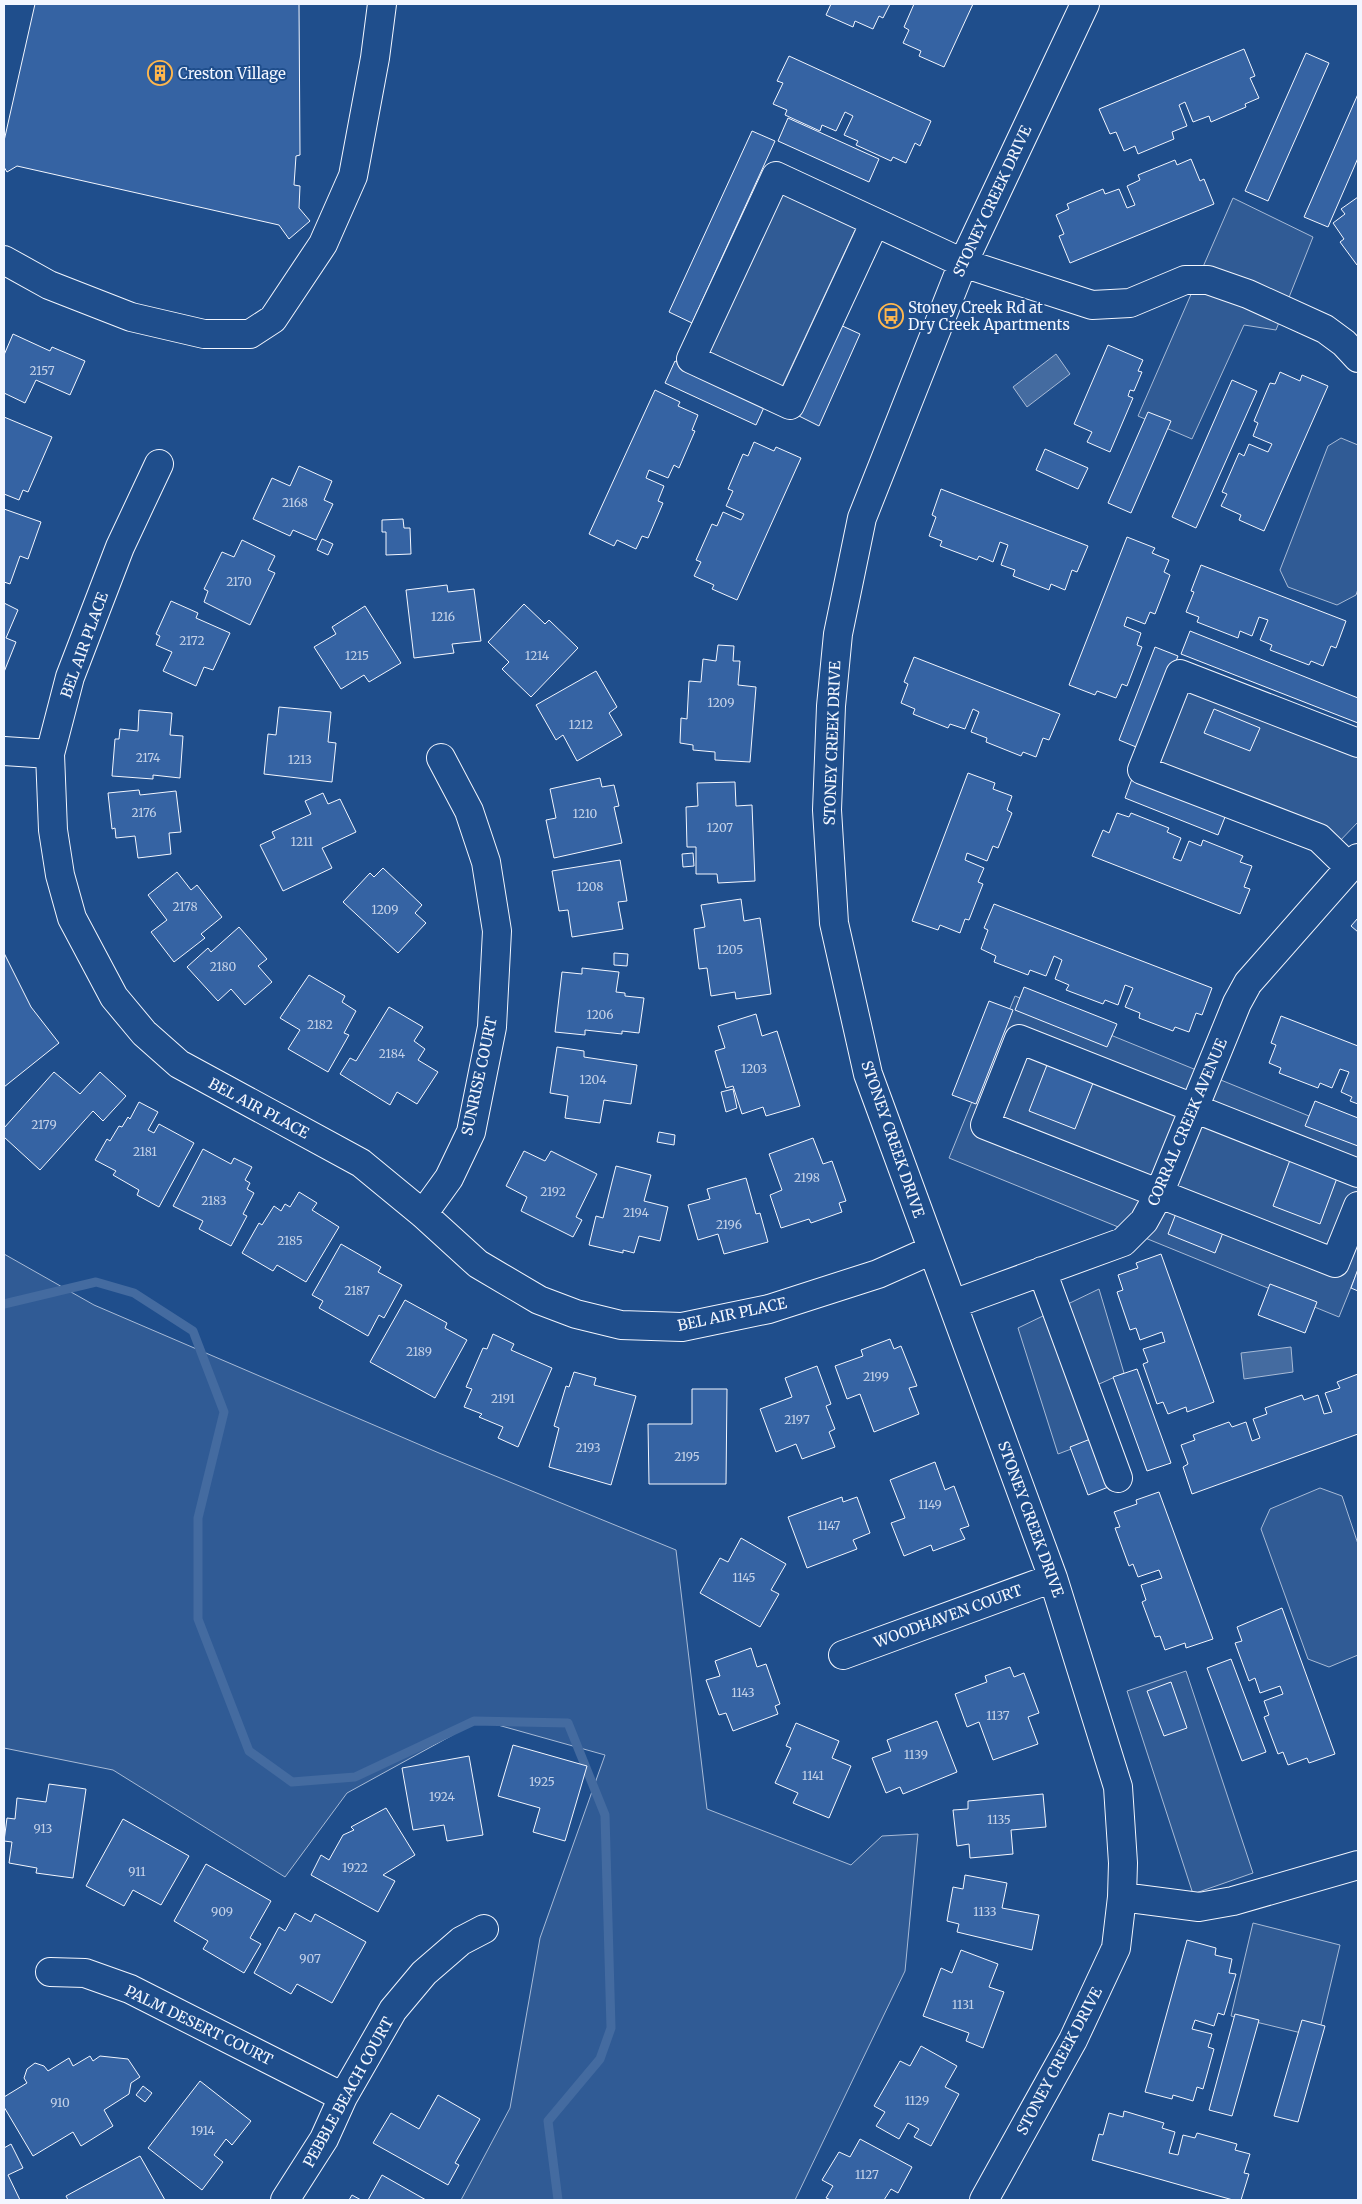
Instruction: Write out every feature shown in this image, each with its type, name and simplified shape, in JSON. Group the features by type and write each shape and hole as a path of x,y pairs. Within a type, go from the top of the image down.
{"street":[{"path":"4,260 49,285 130,317 204,334 250,334 273,319 323,244 353,176 376,58 382,4"},
{"name":"STONEY CREEK DRIVE","path":"984,2200 1073,2040 1116,1948 1122,1897 1123,1863 1118,1787 1053,1578 868,1074 834,923 827,810 831,706 838,634 862,518 963,263 1085,4"},
{"path":"875,222 790,405 691,359 776,176 875,222 963,263 1092,305 1130,303 1185,280 1208,280 1248,294 1325,329 1344,343 1358,358"},
{"name":"BEL AIR PLACE","path":"159,464 120,547 70,677 50,754 53,830 60,875 72,918 114,997 144,1033 179,1064 361,1163 423,1214 478,1264 539,1300 576,1314 621,1325 682,1327 770,1309 878,1274 932,1250"},
{"path":"1354,863 1319,838 1142,770 1180,674 1358,743"},
{"path":"4,751 50,754"},
{"name":"SUNRISE COURT","path":"423,1214 449,1178 471,1132 492,1027 497,931 486,862 469,811 441,758"},
{"name":"CORRAL CREEK AVENUE","path":"954,1304 1123,1242 1144,1221 1159,1194 1237,1003 1248,983 1354,863"},
{"path":"1358,1173 1018,1039 985,1125 1335,1263 1358,1206"},
{"path":"1042,1271 1118,1478"},
{"name":"WOODHAVEN COURT","path":"843,1655 1053,1578"},
{"path":"1122,1897 1200,1907 1232,1901 1358,1865"},
{"name":"PEBBLE BEACH COURT","path":"285,2200 324,2139 343,2097 393,2010 418,1980 461,1941 484,1929"},
{"name":"PALM DESERT COURT","path":"50,1972 85,1973 130,1989 343,2097"}],"shaded area":[{"path":"775,172 863,213 780,391 692,351"},
{"path":"1233,198 1313,237 1276,330 1244,325 1192,439 1138,416"},
{"path":"1056,354 1070,374 1027,407 1013,387"},
{"path":"1341,438 1358,445 1358,589 1356,595 1337,605 1288,587 1280,570 1328,446"},
{"path":"1181,683 1358,753 1358,822 1336,845 1147,769"},
{"path":"1015,996 1358,1136 1358,1270 1339,1317 949,1158"},
{"path":"4,1254 94,1305 439,1453 676,1550 707,1809 851,1865 882,1836 918,1834 905,1971 795,2200 461,2200 510,2108 540,1938 605,1755 480,1720 347,1793 285,1877 113,1770 4,1748"},
{"path":"1099,1289 1124,1373 1090,1388 1111,1434 1058,1454 1018,1328"},
{"path":"1291,1347 1293,1372 1244,1379 1241,1353"},
{"path":"1320,1488 1342,1496 1358,1544 1358,1655 1329,1667 1308,1659 1261,1529 1270,1509"},
{"path":"1186,1671 1253,1873 1193,1894 1127,1691"},
{"path":"1253,1923 1340,1945 1318,2037 1231,2016"}],"building":[{"name":"Creston Village","path":"35,4 299,4 300,155 296,156 294,185 300,186 299,208 310,221 289,239 279,225 17,166 7,172 4,167 4,141"},
{"path":"831,4 890,4 883,18 879,16 873,29 855,21 853,27 826,15"},
{"path":"914,4 973,4 944,67 919,56 921,51 903,43 909,30 904,27"},
{"path":"1244,49 1255,76 1250,78 1259,98 1245,104 1246,107 1211,122 1209,116 1193,122 1185,102 1179,105 1187,126 1172,132 1174,139 1138,154 1135,146 1124,151 1116,132 1110,134 1099,109"},
{"path":"1306,53 1329,63 1268,201 1245,191"},
{"path":"789,56 931,121 920,146 915,143 906,163 893,157 891,161 856,145 858,141 844,135 853,116 845,112 836,131 822,125 820,131 785,115 787,110 773,104 783,83 777,81"},
{"path":"1358,94 1358,158 1328,227 1304,217"},
{"path":"788,118 879,159 869,182 778,141"},
{"path":"752,131 775,141 692,323 669,312"},
{"path":"1191,159 1200,181 1204,179 1214,204 1070,263 1059,236 1064,234 1056,215 1069,209 1067,204 1103,189 1105,194 1119,189 1127,208 1135,205 1127,186 1140,180 1138,175 1175,160 1177,165"},
{"path":"1358,197 1357,265 1340,242 1344,239 1333,223 1345,214 1341,209"},
{"path":"838,324 860,334 819,426 797,415"},
{"path":"13,334 50,351 52,347 85,361 70,395 36,380 25,403 4,393 4,355"},
{"path":"1108,345 1143,360 1138,371 1142,372 1134,391 1130,390 1128,396 1133,398 1110,452 1087,442 1092,432 1074,424"},
{"path":"675,361 766,403 756,425 665,383"},
{"path":"1280,372 1300,381 1302,375 1328,386 1264,531 1239,520 1241,515 1221,506 1227,494 1222,492 1239,453 1244,456 1249,444 1268,452 1272,444 1253,436 1258,423 1254,421 1270,383 1275,384"},
{"path":"1232,380 1257,391 1196,528 1172,517"},
{"path":"655,390 680,402 678,406 698,415 692,430 695,431 679,468 674,465 668,478 649,470 646,478 664,486 658,501 663,503 648,538 642,536 636,549 617,540 614,546 589,534"},
{"path":"1148,412 1171,421 1131,513 1108,503"},
{"path":"4,417 52,437 28,492 23,490 19,500 4,494"},
{"path":"754,442 774,451 776,447 801,458 737,600 712,589 714,585 694,576 701,562 696,560 712,524 717,526 723,512 741,520 744,514 726,506 733,491 728,489 743,454 748,456"},
{"path":"1045,449 1088,468 1078,489 1036,470"},
{"path":"299,466 332,481 324,500 333,504 316,540 293,530 290,536 253,519 272,478 290,486"},
{"path":"941,489 1088,546 1077,572 1072,570 1065,590 1051,584 1049,590 1013,576 1015,570 1001,565 1008,545 1000,542 993,562 979,556 977,560 940,546 942,541 929,536 936,517 932,515"},
{"path":"4,509 41,522 28,559 20,556 10,584 4,582"},
{"path":"403,519 404,528 410,528 411,554 386,555 386,532 382,532 382,520"},
{"path":"1127,537 1155,548 1152,553 1169,560 1164,572 1170,575 1155,614 1150,612 1145,624 1127,617 1124,626 1141,633 1137,645 1142,647 1127,686 1122,684 1116,698 1097,691 1095,695 1069,685"},
{"path":"322,539 333,544 328,555 317,550"},
{"path":"242,540 275,556 268,570 275,573 250,625 204,602 208,591 204,589 222,552 234,557"},
{"path":"1201,565 1346,621 1336,648 1331,646 1323,666 1311,661 1309,665 1270,650 1272,645 1260,640 1268,620 1259,617 1252,636 1240,631 1238,638 1197,622 1199,617 1186,612 1194,592 1191,591"},
{"path":"447,585 448,592 474,589 481,641 452,644 454,653 414,658 406,590"},
{"path":"171,601 198,613 196,618 230,633 213,670 204,667 196,686 163,671 172,652 156,645 160,636 156,634"},
{"path":"4,603 18,610 6,638 16,642 4,672"},
{"path":"524,604 545,624 549,620 578,648 531,697 502,669 509,662 488,642"},
{"path":"365,606 401,663 369,682 364,675 341,689 314,647 336,634 332,627"},
{"path":"1190,631 1358,698 1358,723 1181,654"},
{"path":"718,645 734,646 733,661 740,661 738,685 756,687 750,762 715,760 715,752 693,750 693,745 680,743 681,718 687,719 689,681 701,682 703,659 716,661"},
{"path":"1155,647 1178,656 1141,749 1119,740"},
{"path":"914,657 1060,714 1049,740 1043,738 1036,757 1023,752 1021,756 986,742 987,738 971,732 979,712 973,709 965,729 950,724 948,728 913,714 915,709 901,703 908,684 904,682"},
{"path":"596,671 617,707 609,713 622,735 577,761 563,735 556,740 536,705"},
{"path":"279,707 331,712 328,742 336,743 332,782 264,774 268,734 276,735"},
{"path":"1214,709 1260,728 1250,751 1204,733"},
{"path":"139,710 172,713 170,735 183,736 180,778 153,775 153,779 112,776 115,739 119,739 120,729 138,731"},
{"path":"968,773 995,783 993,789 1012,796 1007,810 1012,813 998,848 993,846 987,861 967,853 965,860 984,868 978,882 983,884 969,920 965,919 960,933 940,925 938,930 912,921"},
{"path":"1133,776 1227,812 1218,835 1125,798"},
{"path":"600,778 602,787 614,785 619,806 614,807 622,843 554,858 546,820 556,818 550,789"},
{"path":"735,782 736,806 752,805 755,881 718,883 717,874 696,874 696,847 687,847 686,807 698,806 697,783"},
{"path":"139,790 140,795 176,791 181,832 169,833 171,854 138,858 135,836 116,838 115,828 112,829 108,793"},
{"path":"323,793 328,804 340,799 356,832 322,848 332,868 283,891 260,845 275,838 272,832 311,814 305,801"},
{"path":"1117,813 1129,817 1131,813 1169,828 1167,832 1181,838 1173,858 1181,861 1189,841 1201,846 1203,840 1243,856 1240,862 1252,866 1244,887 1250,889 1240,914 1092,856 1103,830 1109,833"},
{"path":"693,853 694,866 683,867 682,854"},
{"path":"620,860 627,901 618,902 623,929 572,937 568,910 559,911 552,871"},
{"path":"383,868 422,905 415,913 426,923 398,953 343,902 370,873 374,877"},
{"path":"177,872 191,890 197,885 222,917 201,934 205,938 174,962 151,932 167,920 148,895"},
{"path":"741,899 744,921 760,918 771,994 736,999 735,992 711,996 707,968 699,969 694,929 705,927 701,905"},
{"path":"994,904 1212,988 1202,1015 1196,1013 1189,1032 1175,1027 1173,1031 1139,1018 1140,1013 1125,1007 1133,988 1125,985 1118,1005 1105,1000 1103,1004 1066,990 1069,985 1055,979 1062,960 1054,956 1046,976 1030,970 1028,975 994,962 996,956 981,949 988,930 984,928"},
{"path":"1358,918 1358,932 1351,926"},
{"path":"239,927 267,959 258,966 272,982 245,1005 231,989 218,1001 187,967 208,948 211,952"},
{"path":"4,953 31,1007 59,1043 4,1087"},
{"path":"614,953 628,954 627,966 614,965"},
{"path":"582,968 619,972 616,992 625,993 625,996 644,998 639,1033 622,1031 622,1034 585,1030 585,1035 555,1032 562,972 582,974"},
{"path":"309,975 345,996 342,1002 356,1011 344,1033 349,1035 328,1072 288,1049 300,1030 280,1018"},
{"path":"1024,987 1117,1024 1107,1047 1015,1010"},
{"path":"989,1001 1013,1010 976,1104 952,1095"},
{"path":"389,1007 423,1027 414,1041 425,1049 418,1060 438,1072 417,1104 397,1092 390,1105 340,1074 350,1058 356,1061"},
{"path":"756,1014 762,1036 777,1031 800,1106 766,1116 763,1107 742,1114 733,1086 726,1088 715,1051 725,1048 718,1026"},
{"path":"1281,1016 1358,1046 1358,1104 1350,1101 1352,1097 1341,1092 1349,1072 1340,1069 1332,1088 1320,1083 1318,1088 1279,1073 1281,1068 1269,1063 1276,1045 1271,1043"},
{"path":"557,1047 584,1051 584,1057 637,1065 631,1104 604,1100 600,1123 565,1118 568,1096 550,1093"},
{"path":"1047,1065 1093,1083 1075,1129 1029,1111"},
{"path":"54,1072 80,1094 100,1072 126,1096 103,1121 93,1111 40,1170 4,1137 4,1128"},
{"path":"733,1089 737,1108 726,1112 721,1092"},
{"path":"1315,1101 1358,1118 1358,1146 1305,1126"},
{"path":"139,1102 158,1112 148,1130 154,1133 159,1124 194,1143 159,1207 137,1195 139,1190 113,1175 116,1171 95,1160 107,1139 110,1141 119,1126 122,1127 128,1117 130,1119"},
{"path":"659,1132 675,1135 674,1145 657,1142"},
{"path":"813,1138 823,1164 832,1161 846,1201 839,1203 842,1212 811,1223 809,1219 781,1228 770,1195 782,1190 769,1154"},
{"path":"203,1149 231,1164 234,1158 252,1167 245,1180 250,1183 247,1189 254,1193 243,1214 247,1216 231,1246 199,1229 203,1221 173,1206"},
{"path":"524,1151 545,1161 551,1151 597,1174 576,1217 582,1220 573,1237 521,1211 527,1197 506,1186"},
{"path":"1290,1160 1337,1178 1320,1224 1273,1206"},
{"path":"616,1166 651,1175 644,1201 668,1207 660,1241 639,1236 634,1253 623,1250 623,1253 589,1245 596,1216 603,1218"},
{"path":"746,1178 756,1214 760,1213 768,1242 724,1254 718,1234 698,1240 688,1205 710,1199 707,1189"},
{"path":"299,1192 317,1203 312,1210 339,1227 306,1282 277,1265 273,1271 242,1253 259,1223 262,1225 274,1206 281,1211 285,1204 290,1207"},
{"path":"1177,1211 1224,1230 1215,1253 1168,1234"},
{"path":"341,1244 381,1267 378,1272 402,1285 384,1318 379,1315 368,1336 319,1308 323,1301 312,1295"},
{"path":"1161,1254 1214,1402 1187,1412 1186,1407 1168,1414 1163,1402 1157,1404 1143,1364 1148,1362 1143,1349 1165,1342 1162,1332 1140,1340 1136,1328 1130,1330 1117,1292 1123,1290 1118,1275 1138,1268 1136,1263"},
{"path":"1358,1269 1358,1291 1351,1288"},
{"path":"1270,1284 1317,1302 1305,1333 1258,1315"},
{"path":"405,1300 447,1323 445,1328 467,1340 435,1398 370,1362"},
{"path":"493,1334 514,1344 511,1350 552,1368 518,1447 498,1438 503,1427 479,1417 482,1414 464,1407 472,1389 466,1387 483,1348 487,1349"},
{"path":"890,1339 894,1349 901,1346 917,1386 909,1388 919,1414 874,1432 860,1394 847,1399 835,1366 863,1356 861,1350"},
{"path":"817,1366 831,1404 826,1406 835,1429 829,1432 835,1447 802,1459 796,1444 776,1452 760,1409 792,1397 785,1378"},
{"path":"1137,1369 1171,1463 1147,1471 1113,1377"},
{"path":"574,1372 596,1378 594,1385 636,1396 611,1485 549,1467 559,1428 554,1426 566,1386 569,1387"},
{"path":"1358,1374 1358,1434 1192,1494 1183,1467 1188,1464 1181,1445 1195,1440 1193,1435 1229,1422 1232,1427 1246,1422 1252,1441 1260,1438 1253,1419 1267,1414 1265,1408 1302,1395 1304,1400 1318,1395 1324,1414 1332,1412 1325,1393 1340,1388 1337,1382"},
{"path":"692,1389 727,1389 726,1484 649,1484 648,1424 692,1424"},
{"path":"1093,1438 1111,1486 1088,1495 1070,1447"},
{"path":"935,1462 945,1490 954,1486 969,1526 960,1529 965,1539 933,1551 931,1545 904,1556 891,1523 905,1518 890,1480"},
{"path":"1159,1492 1213,1639 1186,1648 1185,1643 1165,1650 1160,1636 1155,1637 1142,1602 1146,1600 1141,1585 1162,1578 1159,1570 1138,1577 1133,1564 1129,1566 1115,1528 1120,1527 1114,1512 1137,1504 1136,1500"},
{"path":"842,1497 843,1502 857,1497 870,1533 853,1540 857,1549 807,1568 788,1517"},
{"path":"741,1538 786,1564 771,1590 779,1594 760,1627 700,1593 720,1558 728,1562"},
{"path":"1282,1608 1335,1754 1309,1763 1307,1758 1288,1765 1283,1752 1278,1754 1264,1717 1269,1715 1264,1701 1283,1694 1280,1686 1260,1693 1255,1678 1249,1681 1235,1643 1242,1641 1237,1627"},
{"path":"751,1648 757,1667 766,1664 780,1704 775,1706 778,1714 733,1731 726,1713 719,1715 706,1680 720,1676 715,1661"},
{"path":"1231,1659 1266,1752 1242,1761 1207,1668"},
{"path":"1010,1667 1014,1677 1024,1673 1039,1713 1028,1717 1038,1744 993,1760 979,1722 967,1727 955,1694 987,1682 985,1676"},
{"path":"1171,1682 1187,1728 1164,1736 1147,1691"},
{"path":"937,1721 957,1772 903,1794 900,1787 886,1793 872,1758 891,1751 887,1740"},
{"path":"796,1723 839,1741 832,1758 851,1766 829,1818 793,1803 798,1793 775,1783 791,1748 786,1746"},
{"path":"513,1745 587,1766 565,1841 533,1832 540,1808 498,1796"},
{"path":"469,1756 483,1835 447,1841 444,1825 413,1830 402,1768"},
{"path":"49,1784 86,1789 73,1878 36,1873 37,1868 9,1863 12,1842 4,1841 7,1818 15,1819 17,1798 46,1802"},
{"path":"1043,1794 1046,1827 1011,1830 1013,1854 970,1858 969,1844 957,1846 953,1810 968,1809 968,1801"},
{"path":"386,1808 415,1855 383,1875 395,1881 378,1912 311,1875 321,1855 329,1860 343,1835 354,1830 351,1827"},
{"path":"123,1819 189,1856 161,1905 133,1890 124,1906 86,1886"},
{"path":"206,1864 271,1901 250,1938 261,1944 244,1973 203,1949 208,1941 174,1921"},
{"path":"965,1875 1007,1883 1002,1908 1039,1915 1032,1950 957,1932 959,1924 947,1921 953,1887 963,1889"},
{"path":"295,1913 311,1922 315,1914 366,1942 332,2003 297,1984 291,1994 254,1973 279,1927 285,1931"},
{"path":"1187,1940 1216,1948 1215,1955 1232,1959 1229,1973 1236,1974 1224,2015 1218,2013 1214,2026 1195,2020 1192,2029 1212,2034 1208,2047 1214,2049 1203,2089 1197,2087 1193,2101 1173,2095 1172,2099 1145,2092"},
{"path":"961,1950 998,1964 989,1987 1004,1992 983,2048 966,2041 969,2033 923,2016 941,1968 952,1973"},
{"path":"1235,2014 1259,2020 1232,2116 1209,2110"},
{"path":"1302,2020 1325,2026 1298,2122 1274,2116"},
{"path":"921,2046 957,2066 945,2087 959,2094 931,2146 914,2137 919,2129 908,2123 899,2139 876,2126 885,2112 874,2106 900,2061 910,2066"},
{"path":"90,2056 93,2061 100,2056 128,2059 140,2077 131,2083 129,2094 104,2110 113,2126 81,2146 73,2132 33,2156 4,2107 4,2097 27,2083 24,2078 27,2069 35,2063 44,2066 48,2071 69,2058 73,2066"},
{"path":"200,2081 251,2121 232,2145 226,2139 214,2155 223,2162 202,2190 148,2148"},
{"path":"143,2086 152,2093 145,2102 136,2095"},
{"path":"438,2095 480,2119 455,2163 459,2165 448,2185 373,2143 391,2113 419,2129"},
{"path":"1124,2111 1164,2123 1162,2128 1175,2132 1169,2153 1178,2155 1183,2135 1195,2138 1197,2133 1237,2144 1235,2150 1250,2154 1244,2173 1249,2174 1241,2200 1233,2200 1092,2160 1099,2134 1103,2135 1109,2113 1123,2117"},
{"path":"860,2139 912,2167 898,2193 891,2189 884,2200 831,2200 826,2198 833,2186 822,2180 839,2152 850,2157"},
{"path":"11,2144 23,2168 8,2175 20,2200 4,2200 4,2148"},
{"path":"140,2156 165,2200 68,2200 66,2196"},
{"path":"382,2175 426,2200 368,2200"},
{"path":"352,2195 361,2200 349,2200"}],"waterway":[{"path":"4,1304 96,1282 134,1293 193,1331 224,1412 198,1518 198,1619 249,1751 292,1782 355,1777 474,1721 568,1723 605,1815 611,2028 600,2059 548,2121 558,2200"}],"place":[{"name":"Creston Village","path":"160,73"},
{"name":"Stoney Creek Rd at Dry Creek Apartments","path":"891,316"}]}
